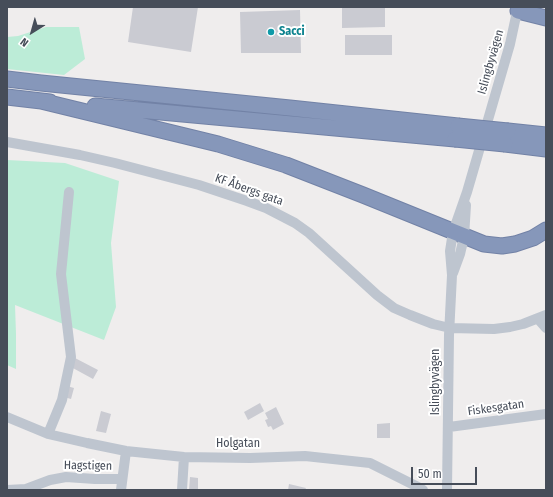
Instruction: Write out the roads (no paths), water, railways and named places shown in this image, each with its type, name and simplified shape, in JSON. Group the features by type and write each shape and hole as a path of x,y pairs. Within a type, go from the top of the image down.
{"highway":[{"path":"518,9 546,18"},
{"path":"7,79 507,138 546,149"},
{"path":"7,97 134,110 456,132"},
{"path":"41,101 218,144 286,165 484,244 502,246 533,238 546,230"},
{"path":"507,138 546,135"}],"street":[{"name":"Islingbyvägen","path":"447,490 452,275 460,254 458,234 467,192 510,44 518,9"},
{"name":"KF Åbergs gata","path":"7,142 115,163 199,185 266,208 295,223 309,233 377,295 394,308 433,324 450,328 494,329 510,327 542,317"},
{"path":"48,434 62,400 71,357 61,274 69,192"},
{"path":"542,317 543,326 546,328"},
{"name":"Fiskesgatan","path":"449,427 546,414"},
{"name":"Holgatan","path":"7,416 48,434 87,444 126,451 184,457 250,458 305,456 370,463 423,490"},
{"path":"120,486 126,451"},
{"path":"182,490 184,457"},
{"name":"Hagstigen","path":"7,490 26,489 50,480 66,477 95,479 120,486"}],"place":[{"name":"Sacci","path":"271,32"}]}
